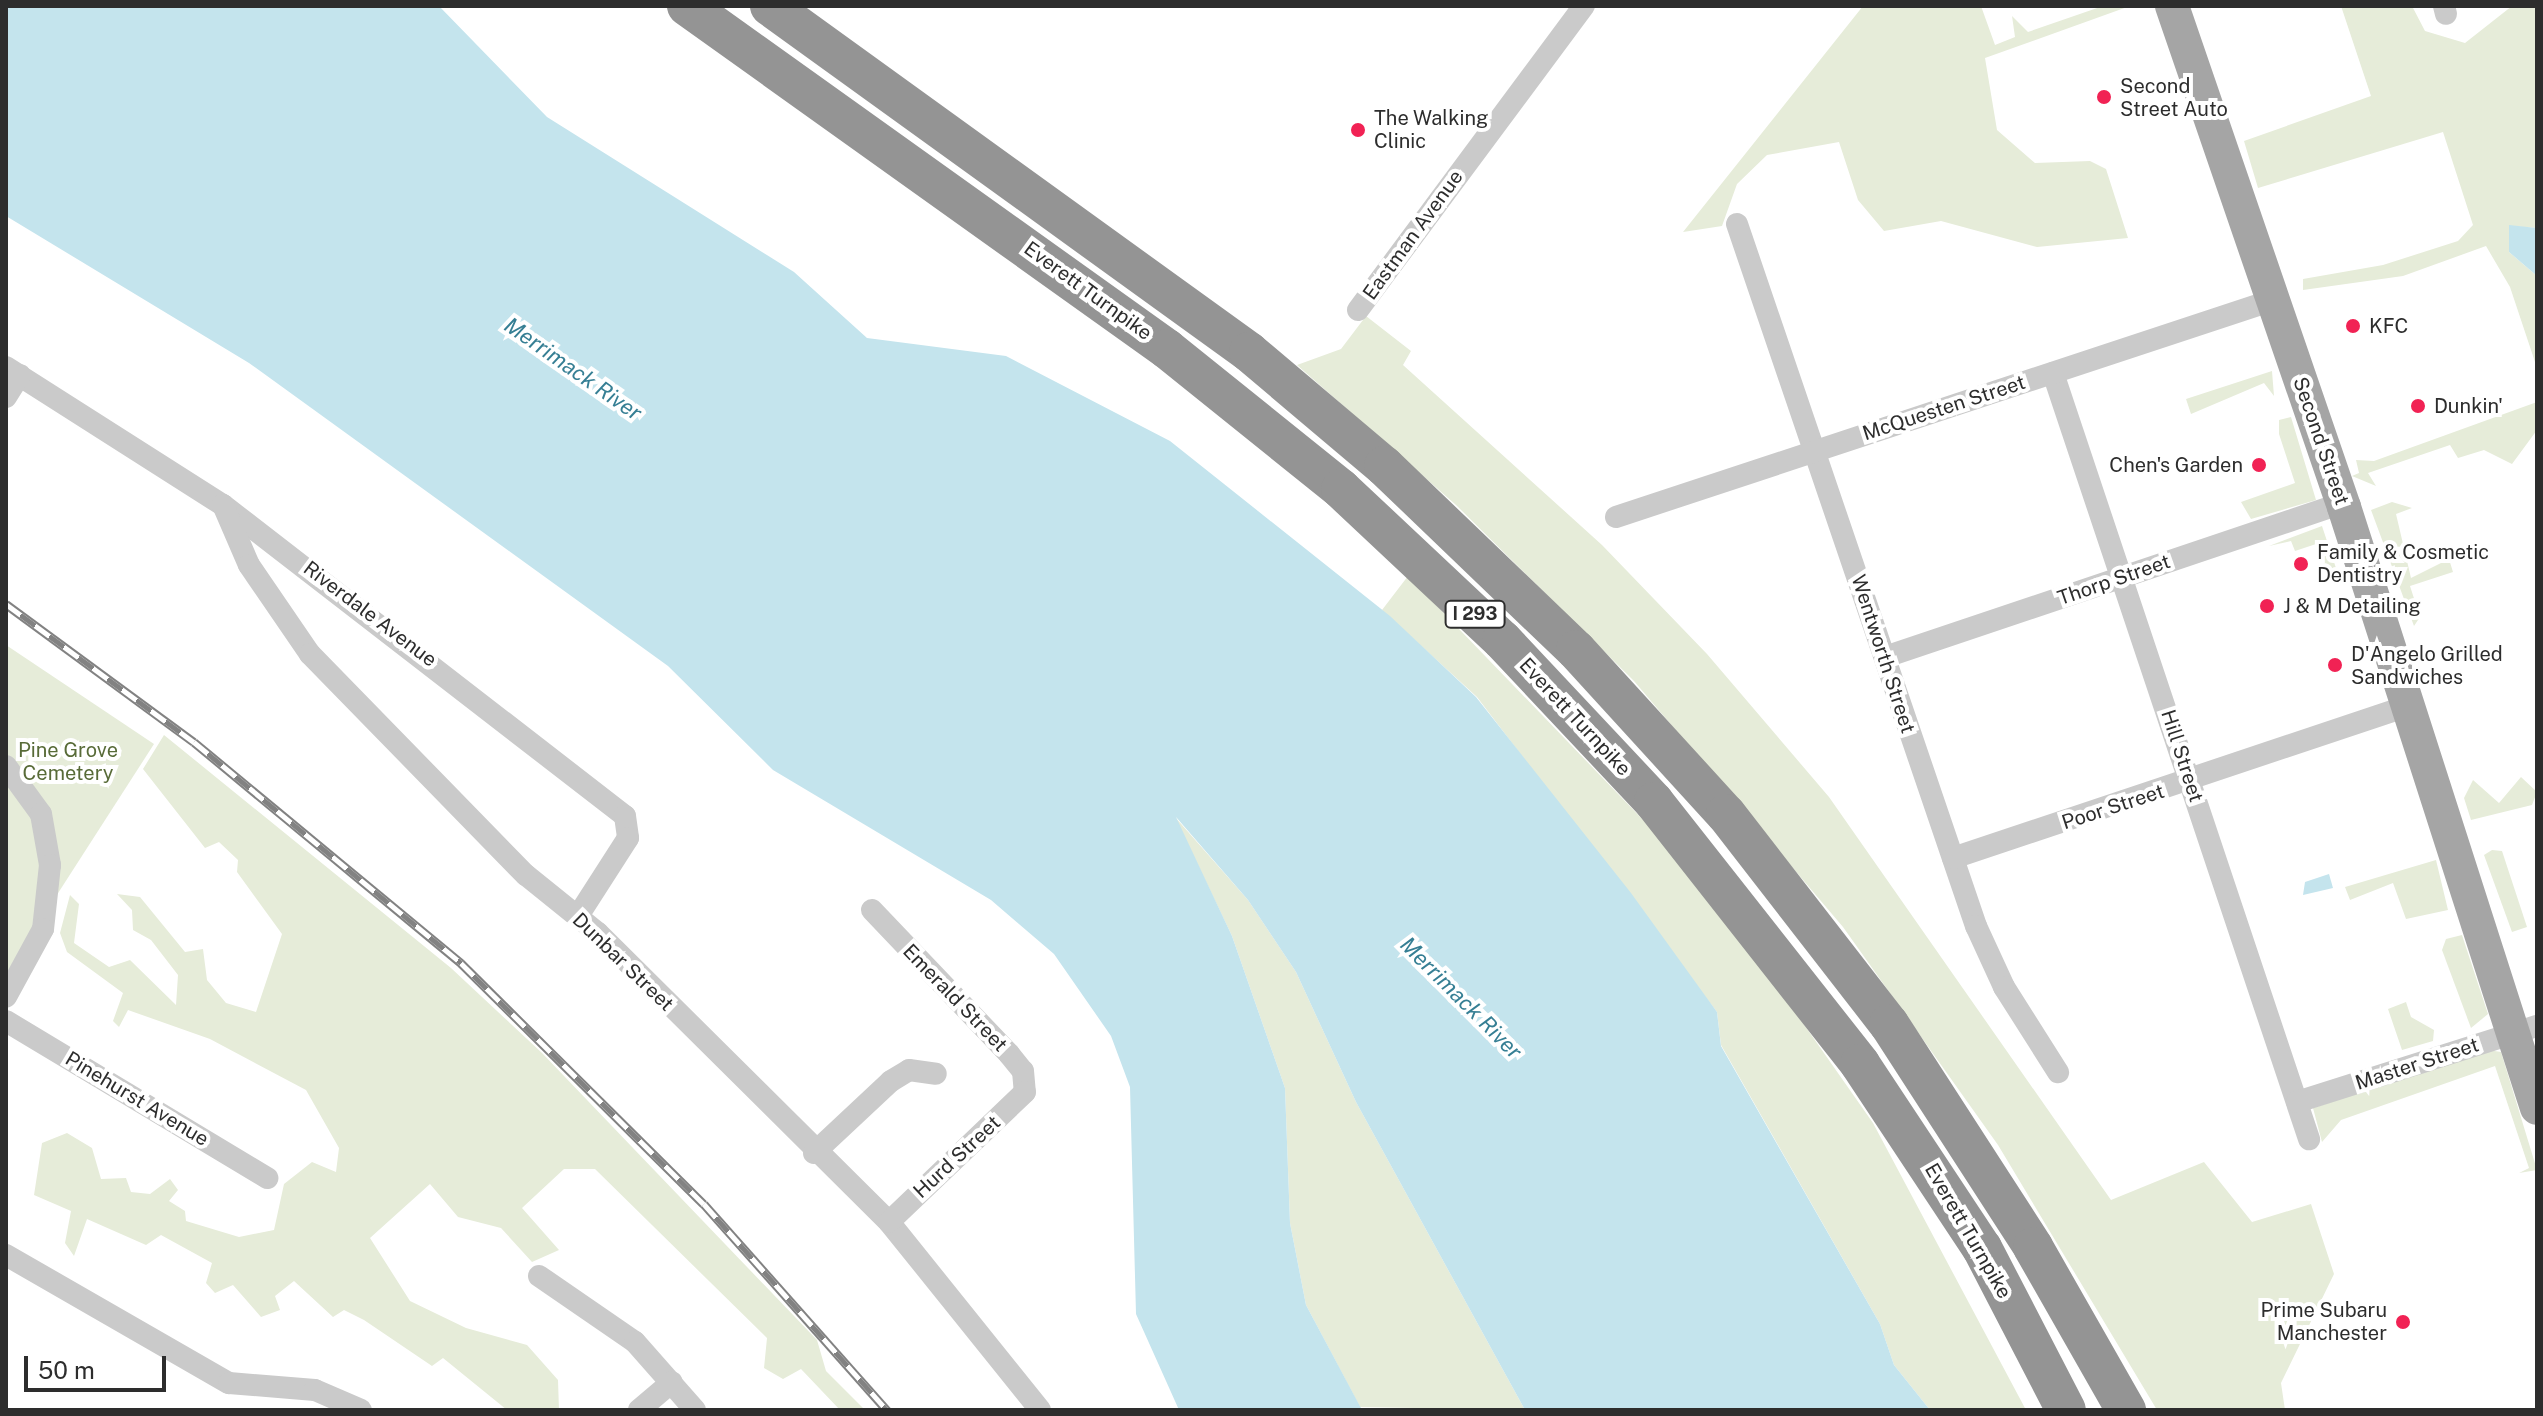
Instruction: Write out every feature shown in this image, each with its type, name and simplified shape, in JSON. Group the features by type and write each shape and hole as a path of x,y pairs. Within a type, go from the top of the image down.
{"highway":[{"name":"Everett Turnpike","path":"687,6 1167,349 1422,563 1580,720 1725,887 1860,1064 1982,1248 2066,1410"},
{"name":"I 293","path":"770,6 1249,352 1407,487 1576,650 1726,814 1889,1024 2033,1247 2126,1410"},
{"path":"1982,1248 2059,1410"}],"main road":[{"name":"Second Street","path":"2172,6 2343,503 2408,706 2525,1030 2537,1108"}],"street":[{"name":"Eastman Avenue","path":"1358,310 1584,6"},
{"name":"Wentworth Street","path":"1737,224 1813,452 1993,967 2058,1072"},
{"name":"McQuesten Street","path":"1616,517 2273,300"},
{"path":"6,397 13,371"},
{"name":"Riverdale Avenue","path":"13,371 223,505 625,816 628,838 578,916"},
{"name":"Hill Street","path":"2053,373 2124,577 2309,1139"},
{"name":"Thorp Street","path":"1885,657 2343,503"},
{"name":"Dunbar Street","path":"223,505 249,565 310,654 526,875 578,916 814,1153 889,1222 1040,1410"},
{"name":"Poor Street","path":"1953,858 2191,782 2408,706"},
{"path":"6,766 41,814 50,865 43,929 6,997"},
{"name":"Emerald Street","path":"872,910 1009,1054 1023,1071 1025,1092"},
{"name":"Pinehurst Avenue","path":"6,1021 267,1178"},
{"name":"Master Street","path":"2297,1102 2525,1030"},
{"path":"814,1153 891,1081 909,1070 936,1074"},
{"name":"Hurd Street","path":"889,1222 1025,1092"},
{"path":"6,1255 189,1363 264,1399 315,1390 361,1410"},
{"path":"539,1276 620,1330 695,1410"},
{"path":"639,1410 672,1382"}],"green space":[{"path":"1863,6 1981,6 1995,45 2015,37 2012,16 2028,32 2103,6 2130,6 1985,58 1997,130 2035,163 2090,161 2106,169 2128,238 2037,247 1941,221 1884,231 1858,200 1839,142 1767,155 1737,184 1722,226 1683,232"},
{"path":"2341,6 2412,6 2425,31 2465,43 2512,6 2537,6 2537,228 2509,226 2509,252 2537,276 2537,368 2510,287 2486,246 2403,276 2303,290 2303,279 2383,265 2458,241 2473,225 2443,132 2258,188 2244,141 2371,96"},
{"path":"1366,316 1411,351 1403,365 1602,545 1707,654 1829,797 2111,1200 2204,1162 2252,1222 2311,1204 2334,1274 2281,1383 2285,1410 2157,1410 1998,1145 1843,927 1634,681 1456,505 1297,365 1341,349"},
{"path":"2272,371 2274,396 2264,383 2191,414 2186,399"},
{"path":"2537,402 2537,430 2512,464 2484,450 2458,458 2450,445 2368,473 2376,486 2352,476 2359,473 2356,460 2374,461"},
{"path":"2291,417 2316,500 2251,519 2241,502 2295,483 2279,434 2279,420"},
{"path":"2392,502 2412,508 2396,514 2411,578 2449,559 2453,572 2410,586 2420,617 2414,626 2371,510"},
{"path":"2322,526 2340,580 2330,583 2316,544 2295,551 2291,541 2269,546"},
{"path":"1408,576 1649,826 1791,1006 1873,1123 2026,1410 1930,1410 1894,1365 1880,1324 1721,1045 1717,1012 1477,697 1382,610"},
{"name":"Pine Grove Cemetery","path":"6,645 154,744 6,974"},
{"path":"164,735 451,968 542,1053 817,1340 826,1371 865,1410 840,1410 801,1369 783,1379 764,1368 767,1338 595,1169 564,1169 522,1208 559,1250 532,1262 501,1228 458,1217 430,1184 370,1238 410,1301 466,1328 527,1345 558,1380 559,1410 507,1410 443,1358 432,1366 344,1310 333,1317 294,1281 275,1296 280,1310 261,1317 233,1285 215,1293 206,1283 212,1263 161,1235 146,1245 87,1219 74,1256 65,1243 71,1211 34,1195 42,1143 67,1133 92,1148 101,1179 126,1178 131,1192 150,1194 170,1179 178,1190 169,1201 185,1211 186,1221 239,1237 274,1230 284,1184 312,1162 336,1172 339,1148 306,1090 210,1039 128,1010 119,1027 113,1021 123,993 67,952 60,933 70,895 79,904 74,943 109,967 130,960 176,1005 178,975 151,940 133,930 132,910 117,894 140,897 185,952 203,949 207,980 226,1003 256,1012 282,934 237,872 238,860 219,842 205,848 143,769"},
{"path":"2521,777 2537,792 2532,805 2471,820 2464,798 2473,780 2499,803"},
{"path":"1175,817 1248,900 1296,972 1356,1102 1525,1410 1360,1407 1306,1305 1290,1223 1285,1088 1232,936"},
{"path":"2492,850 2502,851 2527,927 2512,932 2484,855"},
{"path":"2436,860 2448,910 2406,919 2393,883 2350,900 2345,887"},
{"path":"2462,935 2488,1014 2471,1028 2442,950 2446,939"},
{"path":"2406,1002 2411,1017 2434,1030 2433,1041 2402,1050 2388,1009"},
{"path":"2488,1050 2501,1052 2537,1170 2519,1173 2529,1168 2495,1066 2341,1120 2322,1142 2313,1108"}],"water":[{"name":"Merrimack River","path":"6,6 439,6 547,117 794,272 867,338 1006,356 1170,441 1390,616 1476,697 1631,893 1717,1012 1721,1046 1880,1324 1894,1365 1930,1410 1525,1410 1356,1102 1296,972 1248,900 1176,817 1232,936 1285,1088 1290,1223 1306,1305 1362,1410 1179,1410 1136,1314 1130,1087 1111,1036 1054,954 991,900 773,770 668,666 249,363 6,216"},
{"path":"2509,225 2537,228 2537,276 2509,252"},
{"path":"2329,874 2333,888 2303,895 2305,882"}],"railway":[{"path":"6,604 194,742 461,963 704,1204 887,1410"}],"place":[{"name":"Second Street Auto","path":"2104,97"},
{"name":"The Walking Clinic","path":"1358,130"},
{"name":"KFC","path":"2353,326"},
{"name":"Dunkin'","path":"2418,406"},
{"name":"Chen's Garden","path":"2259,465"},
{"name":"Family & Cosmetic Dentistry","path":"2301,564"},
{"name":"J & M Detailing","path":"2267,606"},
{"name":"D'Angelo Grilled Sandwiches","path":"2335,665"},
{"name":"Prime Subaru Manchester","path":"2403,1322"}]}
